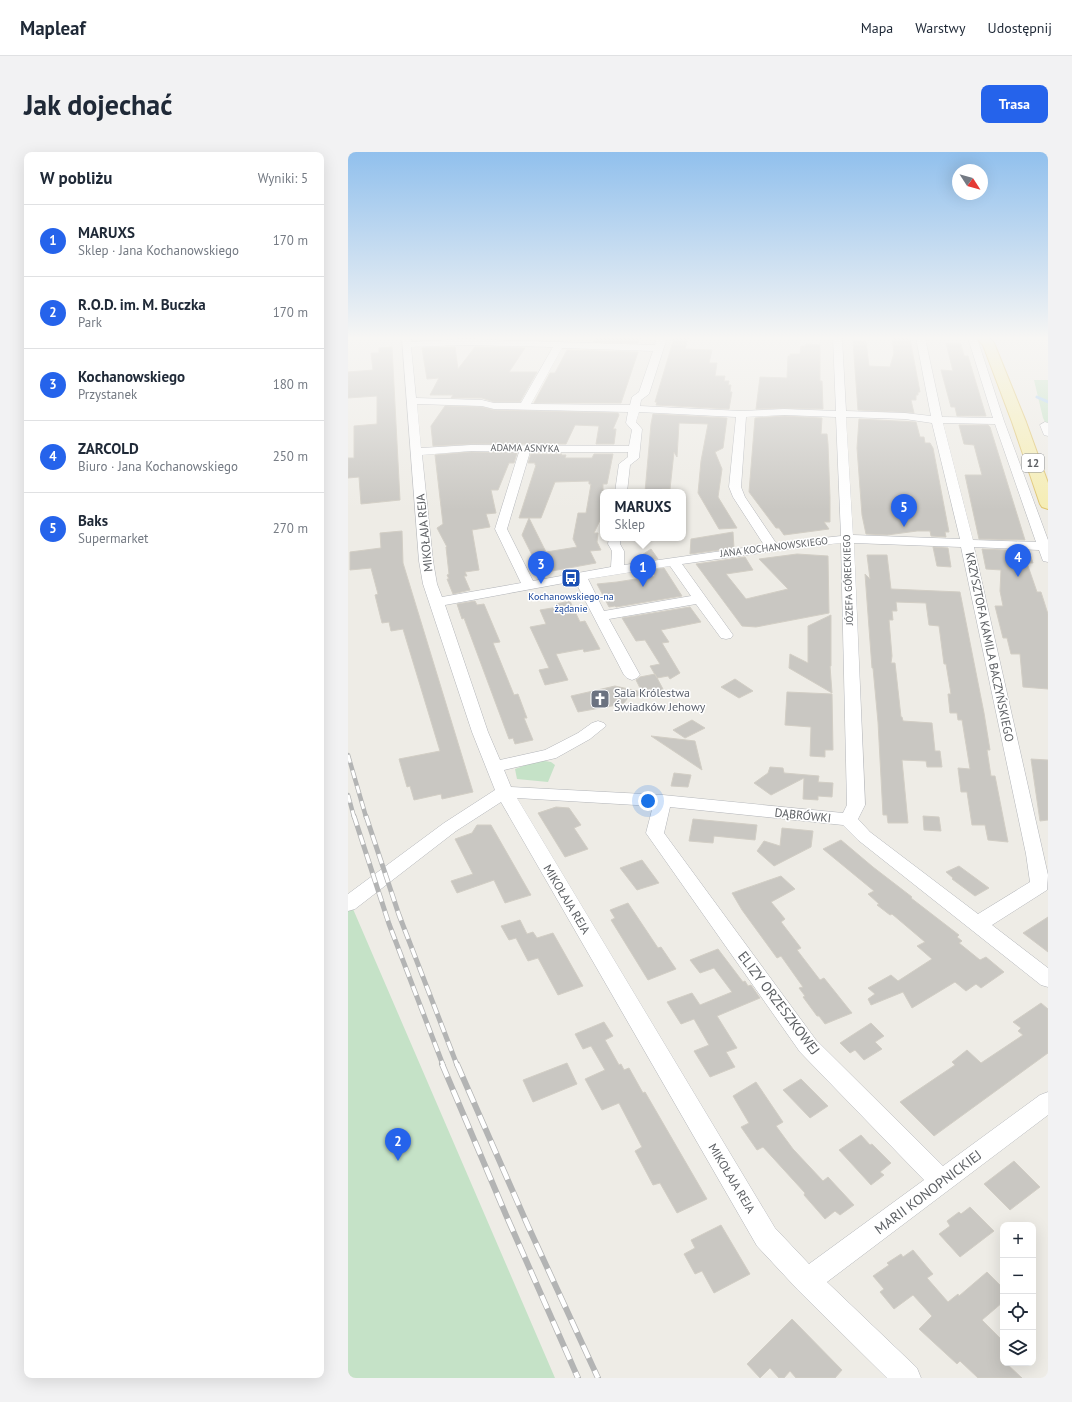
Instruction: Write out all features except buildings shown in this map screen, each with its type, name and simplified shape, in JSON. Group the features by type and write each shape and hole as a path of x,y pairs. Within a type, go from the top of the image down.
{"main road":[{"name":"12","path":"1008,395 1047,501"}],"street":[{"name":"MIKOŁAJA REJA","path":"411,395 426,561 430,584 438,602 480,732 504,792 766,1236 807,1281 907,1378"},
{"path":"525,406 531,395"},
{"path":"621,489 625,464 633,458 637,428 631,423 636,399 642,395"},
{"name":"JÓZEFA GÓRECKIEGO","path":"839,395 847,539 856,805 848,820"},
{"name":"KRZYSZTOFA KAMILA BACZYŃSKIEGO","path":"932,395 967,543 1035,854 1040,885 978,924"},
{"path":"991,395 1046,552"},
{"path":"412,401 474,402 494,406 634,409 740,414 784,412 905,416 937,420 999,421"},
{"path":"740,414 735,487 738,497 770,546"},
{"name":"ADAMA ASNYKA","path":"416,452 471,448 634,449"},
{"path":"526,448 501,529 528,586"},
{"name":"JANA KOCHANOWSKIEGO","path":"438,602 617,570 770,546 847,539 967,543 1046,552"},
{"path":"614,541 614,544 618,551 617,570"},
{"path":"673,561 726,635"},
{"path":"580,577 632,675"},
{"path":"600,616 700,599"},
{"path":"494,767 550,754 584,736 598,726"},
{"path":"348,904 450,827 504,792"},
{"name":"DĄBRÓWKI","path":"504,792 663,801 848,820 864,836 1048,979"},
{"name":"ELIZY ORZESZKOWEJ","path":"663,801 655,833 808,1046 942,1182"},
{"name":"MARII KONOPNICKIEJ","path":"807,1281 1048,1102"}],"green space":[{"path":"1038,395 1048,395 1048,424 1043,418"},
{"path":"539,760 551,762 555,765 548,782 517,779 515,769"},
{"path":"348,895 350,902 555,1378 348,1378"}],"waterway":[{"path":"1037,397 1048,402"}],"railway":[{"path":"348,755 366,817"},
{"path":"348,795 354,817"},
{"path":"354,816 389,924 443,1065"},
{"path":"366,816 399,915 457,1065"},
{"path":"442,1064 506,1215 578,1378"},
{"path":"457,1064 528,1226 598,1378"}],"place":[{"name":"Baks","path":"904,527"},
{"name":"ZARCOLD","path":"1018,577"},
{"name":"Kochanowskiego-na żądanie","path":"571,578"},
{"name":"Kochanowskiego","path":"541,584"},
{"name":"MARUXS","path":"643,587"},
{"name":"Sala Królestwa Świadków Jehowy","path":"600,699"},
{"name":"R.O.D. im. M. Buczka","path":"398,1161"}]}
